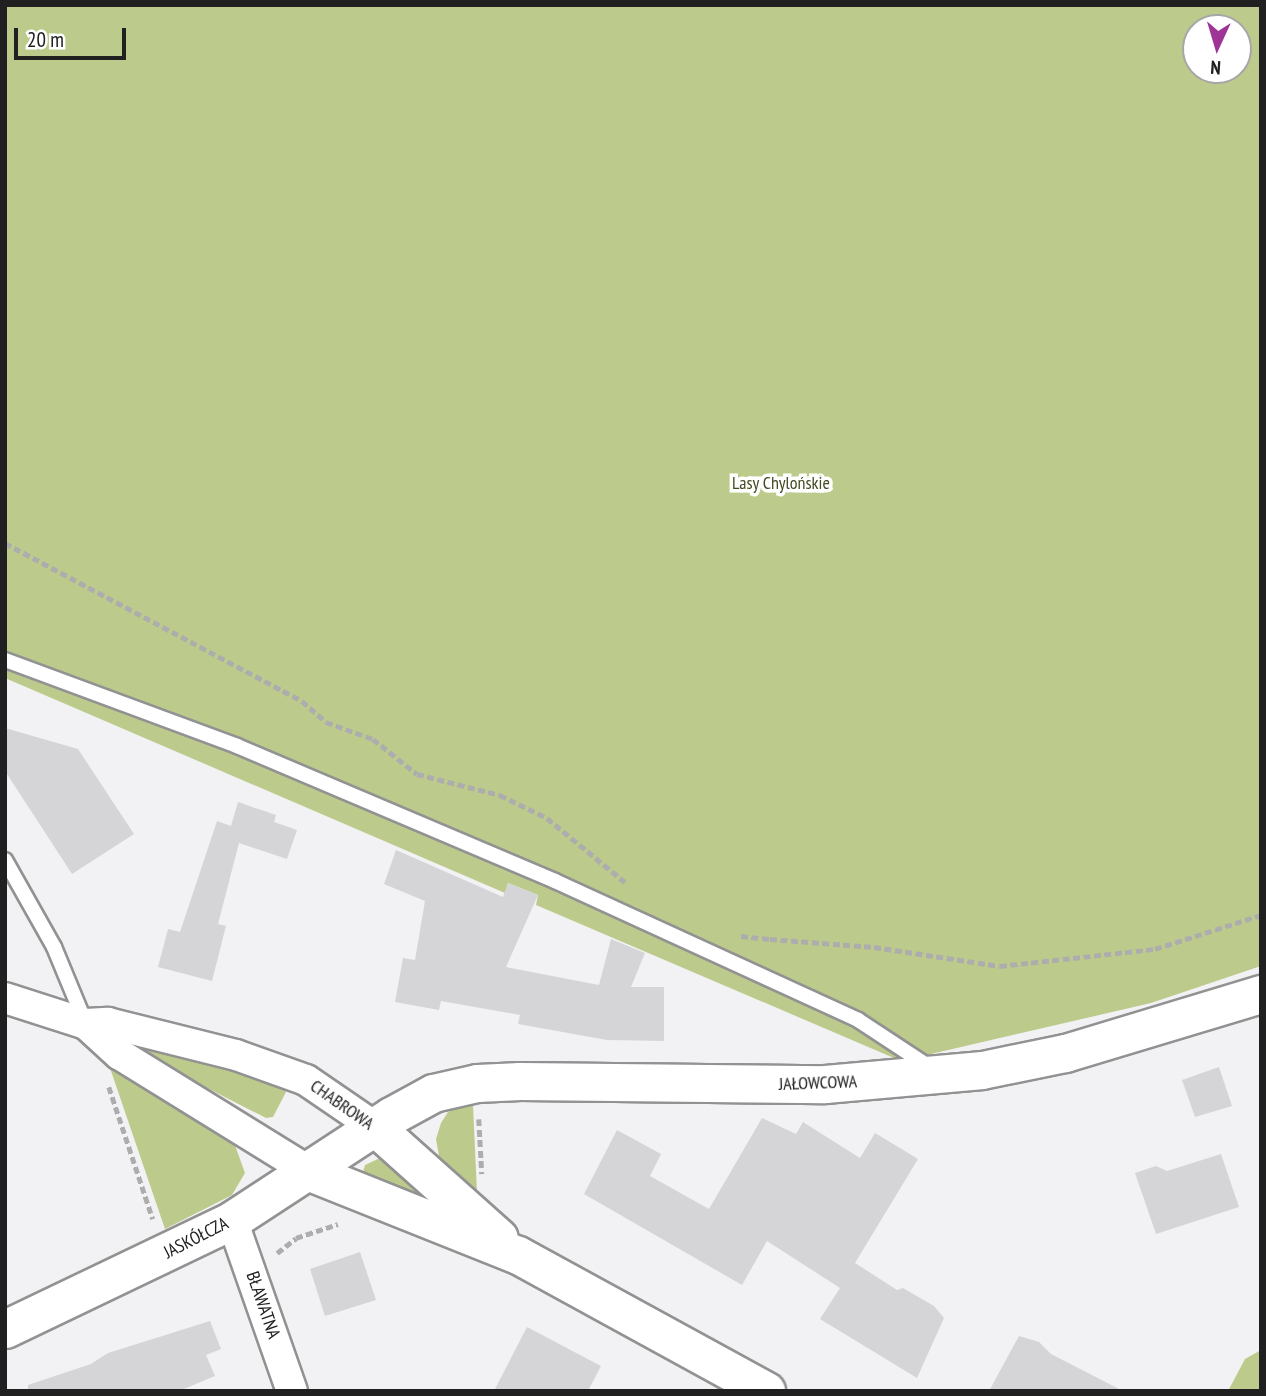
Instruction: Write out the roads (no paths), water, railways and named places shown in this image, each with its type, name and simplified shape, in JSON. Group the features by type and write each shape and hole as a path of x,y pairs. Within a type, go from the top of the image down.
{"street":[{"name":"JAŁOWCOWA","path":"375,1127 433,1093 477,1083 825,1084 942,1075 1065,1053 1261,994"},
{"name":"CHABROWA","path":"5,998 86,1024 108,1023 260,1063 306,1080 375,1127 518,1255"},
{"name":"CHABROWA","path":"86,1024 118,1054 310,1172 518,1255 766,1391"},
{"name":"JASKÓŁCZA","path":"5,1329 232,1220 310,1172 375,1127"},
{"name":"BŁAWATNA","path":"232,1220 292,1391"}],"lane":[{"path":"5,660 250,751 555,881 697,949 858,1020 942,1075"},
{"path":"5,860 54,947 86,1024"}],"park label":[{"name":"Lasy Chylońskie","path":"781,483"}]}
